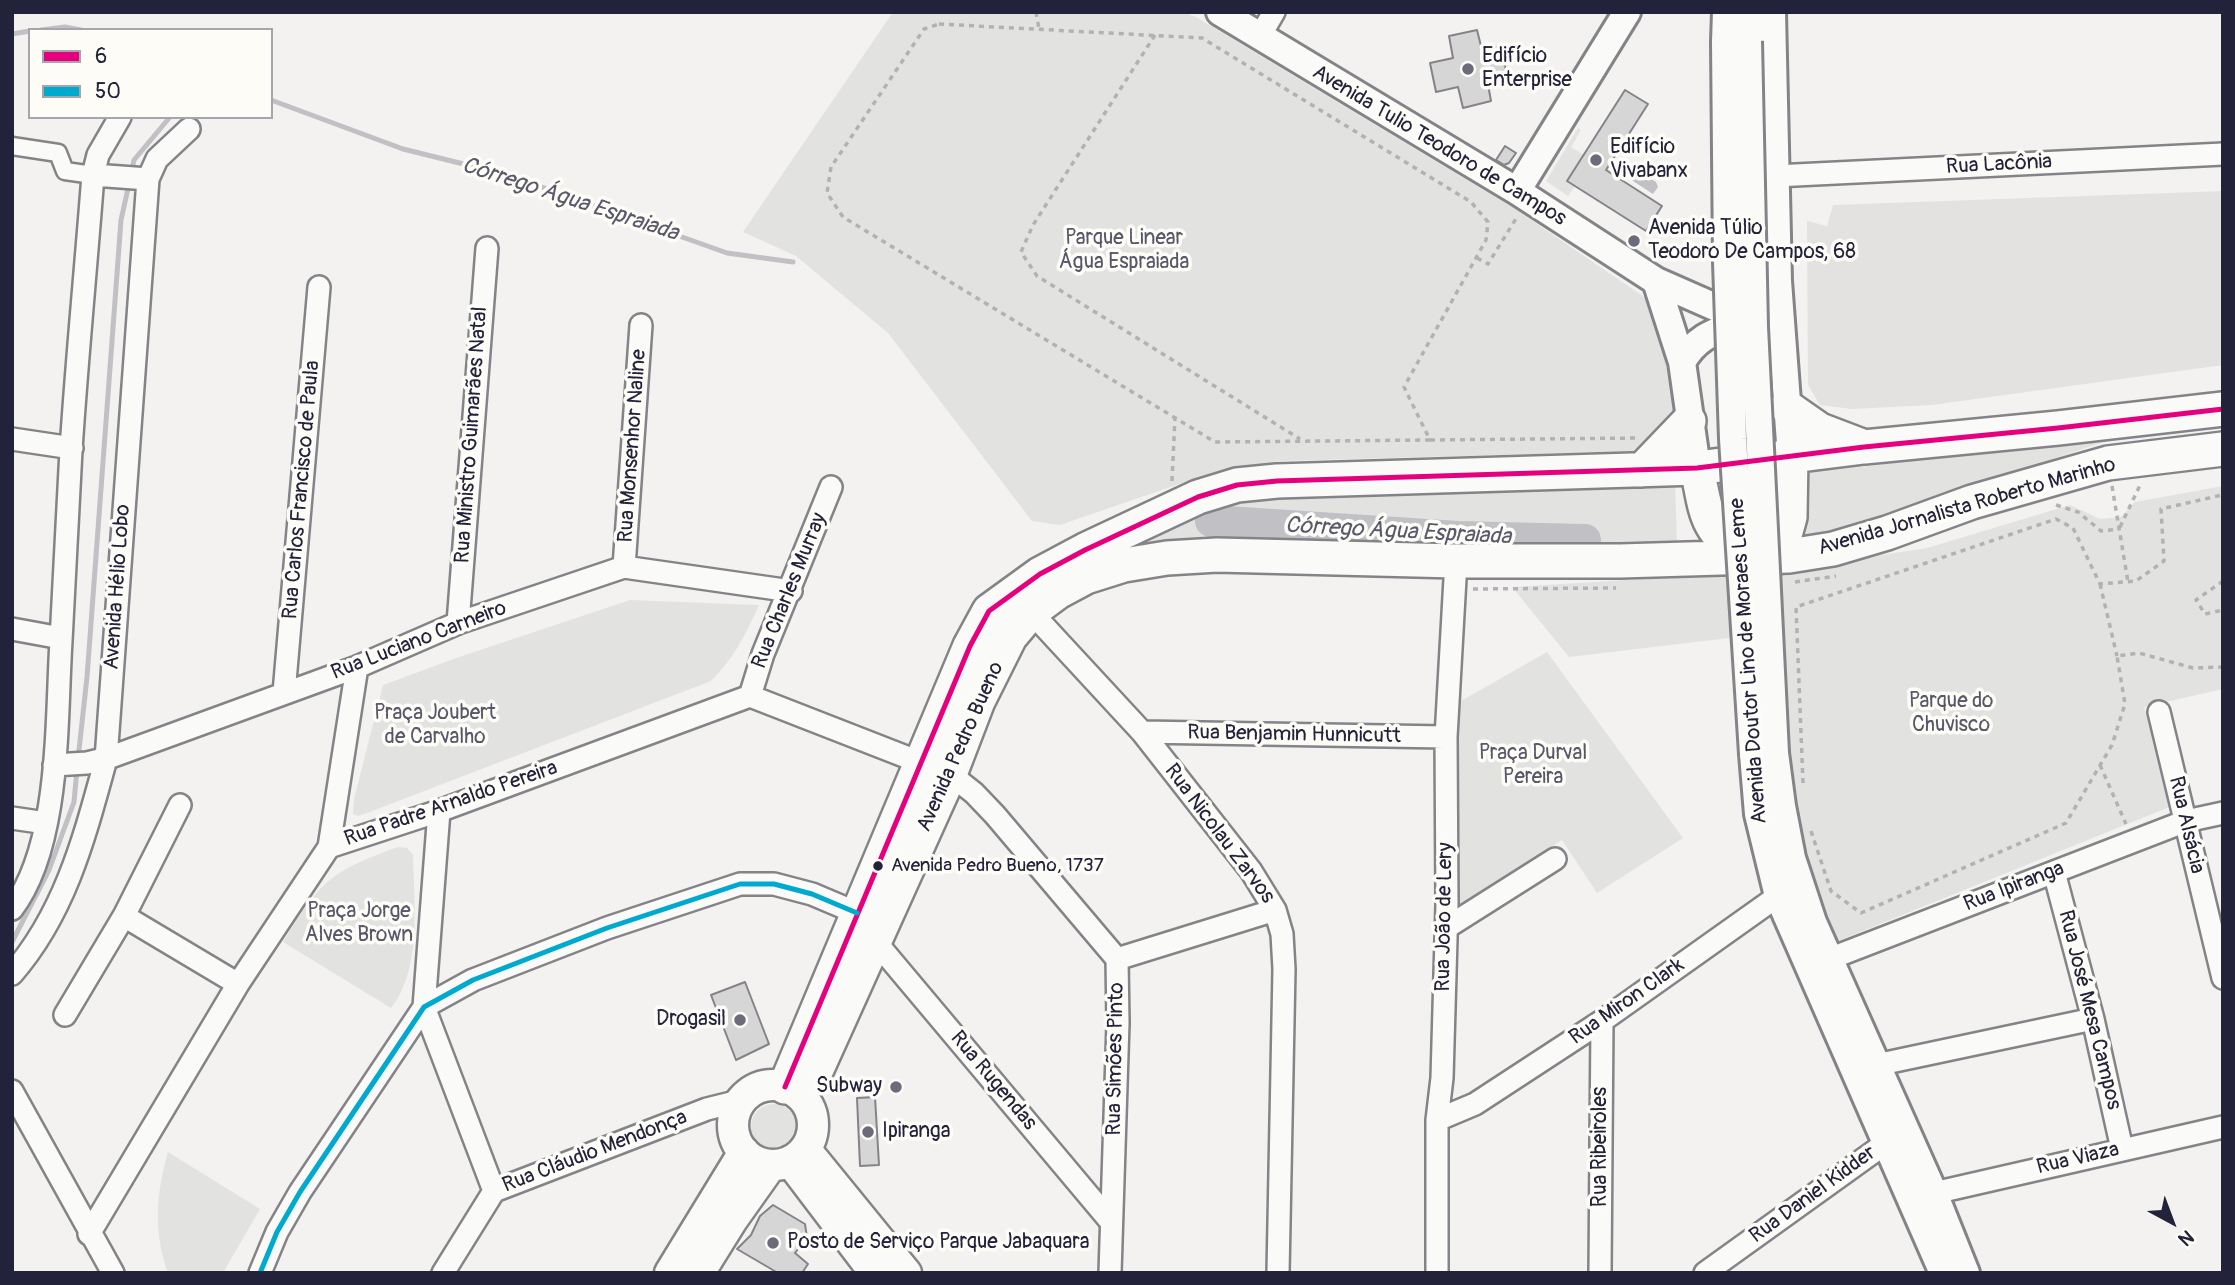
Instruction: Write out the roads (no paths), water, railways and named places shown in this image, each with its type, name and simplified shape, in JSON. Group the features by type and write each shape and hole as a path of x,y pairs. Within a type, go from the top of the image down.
{"main road":[{"path":"1787,407 1820,430 1864,447"},
{"name":"Avenida Jornalista Roberto Marinho","path":"1085,550 1198,497 1237,485 1643,454 1697,468 2223,408"},
{"path":"1643,454 1689,421"},
{"name":"Avenida Jornalista Roberto Marinho","path":"1124,565 1167,558 1217,555 1456,561 1779,557 1833,549 1887,533 1972,502 2108,463 2223,449"},
{"path":"1779,557 1790,517 1791,456"},
{"path":"1697,468 1711,526 1721,540 1744,558"},
{"name":"Avenida Pedro Bueno","path":"794,1093 874,941 935,768 970,646 989,611 1040,574 1085,550"},
{"name":"Avenida Pedro Bueno","path":"794,1093 857,913 935,768 989,680 1010,636 1031,612 1058,592 1086,577 1124,565"},
{"path":"699,1273 732,1220 789,1159 813,1128 811,1112 794,1093 762,1087 728,1109 734,1133 744,1152 761,1163 789,1159"},
{"path":"670,1273 744,1152"},
{"path":"789,1159 875,1273"},
{"path":"789,1159 906,1273"}],"street":[{"name":"Avenida Tulio Teodoro de Campos","path":"1220,12 1518,201 1656,281 1782,336"},
{"path":"1260,36 1275,12"},
{"path":"1518,201 1627,12"},
{"name":"Avenida Doutor Lino de Moraes Leme","path":"1726,12 1737,42 1754,327 1764,753 1758,814 1778,896 1876,1065 1934,1193 1966,1273"},
{"name":"Avenida Doutor Lino de Moraes Leme","path":"1737,42 1750,12"},
{"path":"1772,12 1775,176 1782,336 1791,456"},
{"path":"12,909 22,896 36,864 59,765 61,638 72,448 99,176 98,155 119,119"},
{"name":"Avenida Hélio Lobo","path":"12,974 50,920 64,893 85,834 97,761 143,179 157,159 189,130"},
{"path":"12,146 58,153 65,171 143,179"},
{"name":"Rua Lacônia","path":"1775,176 2223,154"},
{"name":"Rua Ministro Guimarães Natal","path":"458,623 487,248"},
{"path":"1656,281 1682,362 1697,468"},
{"name":"Rua Carlos Francisco de Paula","path":"284,693 319,286"},
{"path":"1682,362 1698,340 1743,321"},
{"name":"Rua Monsenhor Naline","path":"624,567 641,325"},
{"path":"12,439 72,448"},
{"name":"Rua Charles Murray","path":"750,696 764,654 831,487"},
{"name":"Rua João de Lery","path":"1437,1273 1437,1120 1442,1078 1446,928 1446,737 1456,561"},
{"name":"Rua Luciano Carneiro","path":"59,765 97,761 357,667 458,623 624,567 791,591"},
{"name":"Rua Nicolau Zarvos","path":"1031,612 1142,732 1251,871 1275,911 1282,934 1284,969 1278,1273"},
{"path":"12,629 61,638"},
{"path":"329,847 357,667"},
{"path":"750,696 935,768"},
{"name":"Rua Padre Arnaldo Pereira","path":"89,1234 238,984 329,847 439,811 750,696"},
{"name":"Rua Alsácia","path":"2159,712 2223,978"},
{"name":"Rua Benjamin Hunnicutt","path":"1142,732 1446,737"},
{"name":"Avenida Doutor Lino de Moraes Leme","path":"1764,753 1782,806 1792,858 1813,922 1819,963 1886,1143 1943,1273"},
{"name":"Rua Simões Pinto","path":"935,768 974,793 995,815 1117,960 1118,1023 1110,1273"},
{"path":"65,1015 124,916 180,805"},
{"path":"439,811 424,1007 494,1191"},
{"name":"Rua Ipiranga","path":"1819,963 2186,821 2223,813"},
{"path":"12,818 46,823"},
{"path":"1446,928 1555,859"},
{"name":"Rua José Mesa Campos","path":"2054,872 2093,1019 2122,1149"},
{"path":"260,1273 277,1232 300,1192 424,1007 473,979 607,928 740,884 774,884 813,894 857,913"},
{"name":"Rua Miron Clark","path":"1437,1120 1475,1104 1602,1021 1778,896"},
{"path":"1117,960 1275,911"},
{"path":"124,916 238,984"},
{"name":"Rua Rugendas","path":"874,941 1111,1222"},
{"path":"1876,1065 2093,1019"},
{"name":"Rua Ribeiroles","path":"1600,1273 1602,1021"},
{"path":"1442,1078 1460,1101 1475,1104"},
{"path":"12,1091 113,1273"},
{"name":"Rua Cláudio Mendonça","path":"443,1273 494,1191 728,1109"},
{"name":"Rua Viaza","path":"1934,1193 2223,1127"},
{"name":"Rua Daniel Kidder","path":"1705,1273 1886,1143"}],"waterway":[{"name":"Córrego Água Espraiada","path":"57,28 70,28"},
{"name":"Córrego Água Espraiada","path":"12,34 28,31"},
{"name":"Córrego Água Espraiada","path":"273,101 403,149 508,175 727,253 793,262"},
{"path":"131,174 134,160 168,119"},
{"path":"78,759 87,677 121,220 129,184"},
{"name":"Córrego Água Espraiada","path":"1211,521 1458,537 1585,540"},
{"path":"12,942 49,870 74,802 77,769"}],"place":[{"name":"Edifício Enterprise","path":"1468,69"},
{"name":"Edifício Vivabanx","path":"1596,160"},
{"name":"Avenida Túlio Teodoro De Campos, 68","path":"1634,241"},
{"name":"Avenida Pedro Bueno, 1737","path":"878,866"},
{"name":"Drogasil","path":"740,1020"},
{"name":"Subway","path":"896,1087"},
{"name":"Ipiranga","path":"868,1132"},
{"name":"Posto de Serviço Parque Jabaquara","path":"773,1243"}],"park label":[{"name":"Parque Linear Água Espraiada","path":"1124,251"},
{"name":"Parque do Chuvisco","path":"1951,714"},
{"name":"Praça Joubert de Carvalho","path":"435,726"},
{"name":"Praça Durval Pereira","path":"1533,766"},
{"name":"Praça Jorge Alves Brown","path":"359,924"}]}
